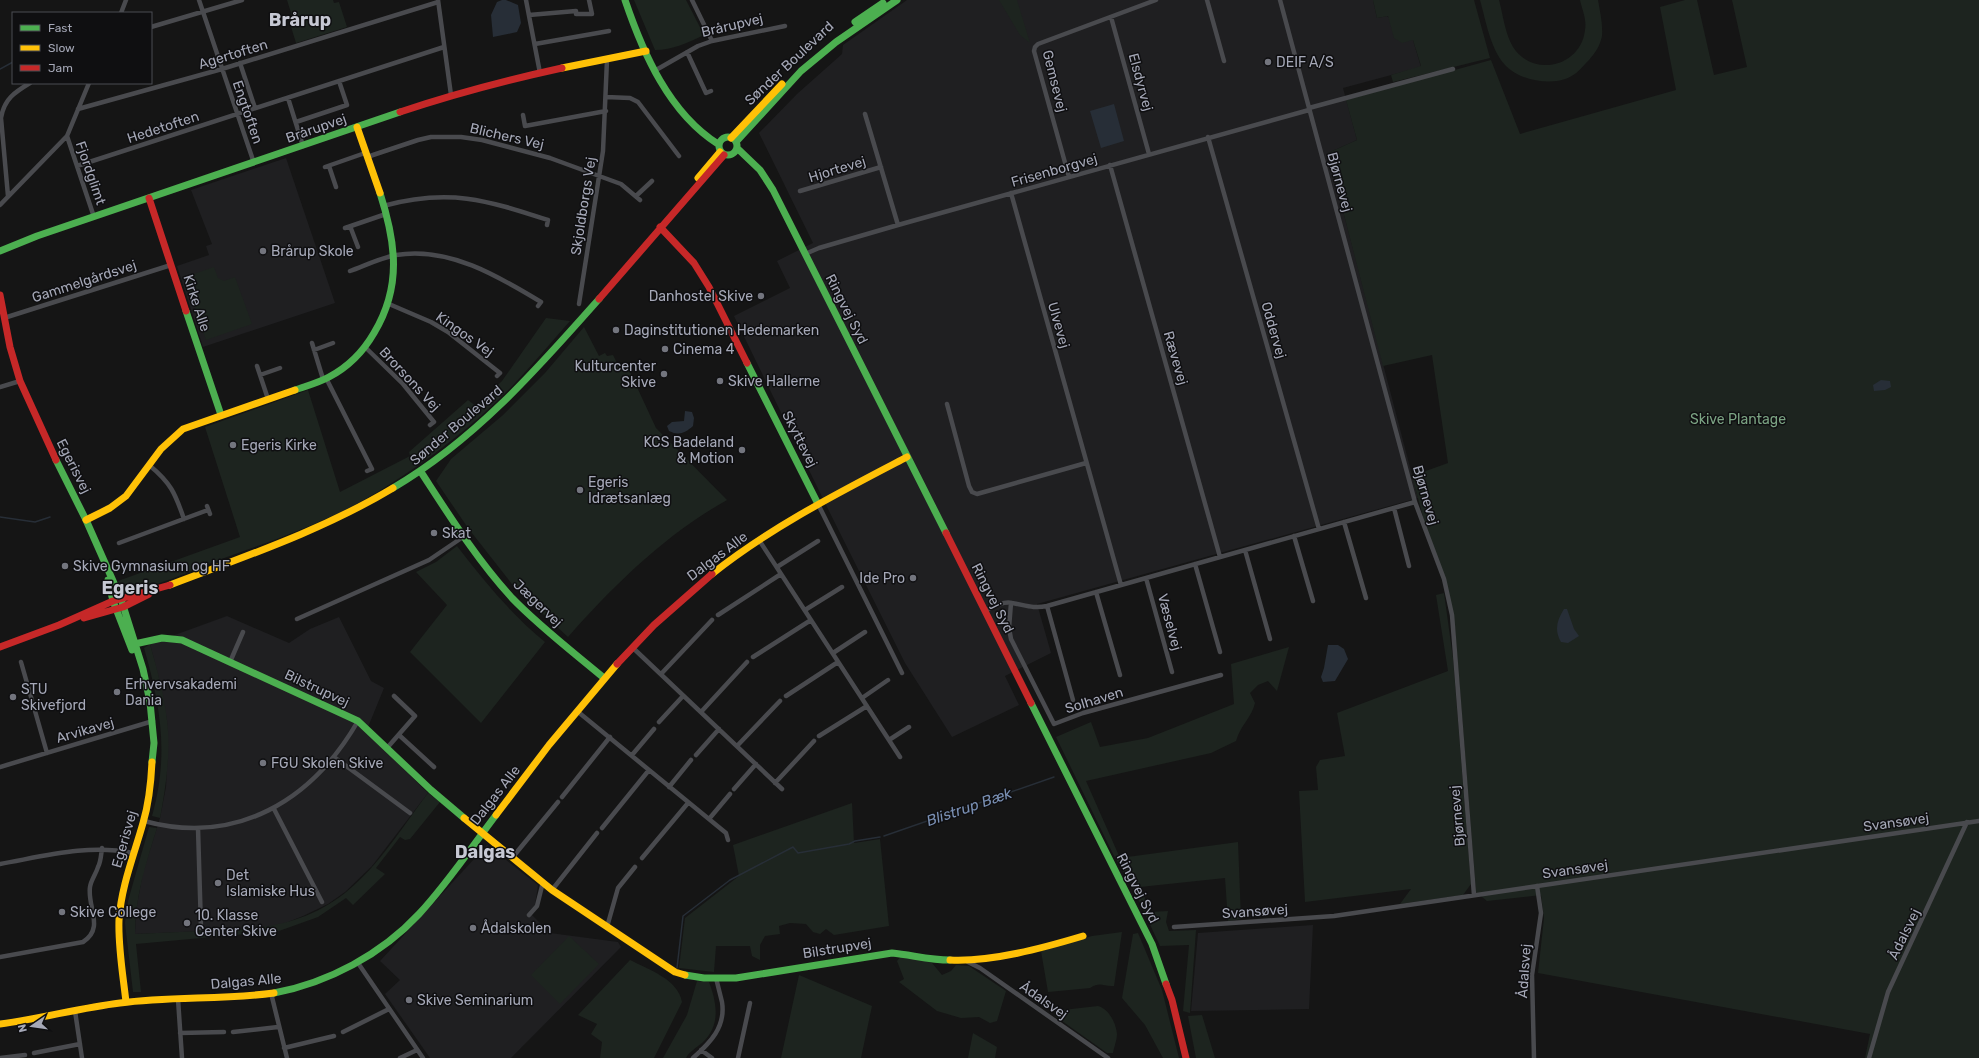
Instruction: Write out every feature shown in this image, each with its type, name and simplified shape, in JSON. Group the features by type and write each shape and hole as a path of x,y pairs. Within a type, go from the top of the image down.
{"street":[{"path":"121,12 126,0"},
{"name":"Engtoften","path":"199,0 254,163"},
{"path":"152,27 242,0"},
{"path":"526,0 540,73"},
{"path":"529,15 576,11 576,14 592,14 589,0"},
{"path":"625,0 646,51 670,94 691,121 721,148"},
{"path":"692,0 712,41"},
{"name":"Sønder Boulevard","path":"734,146 767,98 808,59 842,32 888,0"},
{"name":"Sønder Boulevard","path":"734,146 801,71 836,42 897,0"},
{"name":"Gemsevej","path":"1069,177 1034,47 1038,44 1156,0"},
{"path":"1207,0 1224,61"},
{"name":"Bjørnevej","path":"1280,0 1415,502 1444,579 1452,615 1474,895"},
{"path":"438,1 451,95"},
{"name":"Agertoften","path":"78,109 222,69 438,1"},
{"name":"Elsdyrvej","path":"1111,17 1150,154"},
{"name":"Brårupvej","path":"656,70 687,52 712,41 785,26"},
{"path":"534,44 609,30"},
{"name":"Hedetoften","path":"77,166 444,47"},
{"name":"Brårupvej","path":"0,251 94,217 451,95 540,73 646,51"},
{"name":"Brårupvej","path":"687,52 706,93 710,91"},
{"name":"Skjoldborgs Vej","path":"579,304 600,176 606,111 607,60"},
{"path":"240,63 255,108"},
{"path":"1309,109 1453,69"},
{"path":"296,122 347,105 339,81"},
{"path":"8,196 1,118 2,110 9,98 29,84"},
{"path":"0,205 67,136 89,84"},
{"path":"606,97 630,98 638,102 679,156"},
{"path":"288,98 303,146"},
{"name":"Frisenborgvej","path":"805,254 819,248 898,225 1309,109"},
{"path":"523,115 525,126 606,111"},
{"name":"Hjortevej","path":"865,114 898,225"},
{"path":"86,520 112,507 124,498 164,444 174,436 196,423 324,379 353,360 376,332 389,304 396,274 396,255 384,206 357,127"},
{"name":"Fjordglimt","path":"67,136 94,217"},
{"name":"Blichers Vej","path":"336,187 327,166 418,140 443,136 482,140 544,156 622,184 638,198 652,181"},
{"path":"721,148 726,137 734,146"},
{"name":"Oddervej","path":"1208,137 1319,529"},
{"path":"721,148 734,146"},
{"name":"Ringvej Syd","path":"734,146 760,170 773,190 1152,944 1172,1000 1186,1058"},
{"name":"Sønder Boulevard","path":"0,647 59,625 117,600 169,585 331,523 421,472 482,423 534,373 660,227 668,220 721,148"},
{"name":"Rævevej","path":"1110,165 1220,557"},
{"name":"Hjortevej","path":"800,191 880,167"},
{"name":"Ulvevej","path":"1011,193 1121,585"},
{"name":"Kirke Alle","path":"149,198 220,415"},
{"path":"384,206 421,198 472,198 492,202 548,220 547,225"},
{"path":"345,228 386,214"},
{"path":"350,226 358,247"},
{"name":"Skyttevej","path":"660,227 694,263 709,287 902,673"},
{"path":"350,271 396,255 434,256 463,262 482,268 541,302 538,306"},
{"name":"Gammelgårdsvej","path":"4,318 171,265"},
{"name":"Egerisvej","path":"0,295 4,318 20,381 40,428 86,520 104,564 146,683 153,721 153,769 144,821 125,883 119,919 119,937 126,1002"},
{"name":"Kingos Vej","path":"389,304 431,322 448,332 500,372 497,376"},
{"path":"312,344 324,379 372,469 367,471"},
{"path":"314,350 333,344"},
{"name":"Brorsons Vej","path":"365,347 403,384 434,422 430,425"},
{"path":"257,366 268,399"},
{"path":"260,374 280,368"},
{"path":"0,387 20,381"},
{"path":"947,404 969,486 972,492 977,494 1086,463"},
{"name":"Dalgas Alle","path":"0,1024 126,1002 178,998 251,996 271,993 315,982 358,963 391,940 420,914 604,678 632,647 692,590 759,540 818,504 907,457"},
{"path":"149,464 170,484 184,519"},
{"name":"Jægervej","path":"421,472 463,537 500,584 522,608 549,633 604,678"},
{"name":"Væselvej","path":"1011,602 1029,608 1047,606 1415,502"},
{"path":"1394,508 1409,566"},
{"path":"119,543 208,510"},
{"path":"1344,522 1366,598"},
{"path":"1294,536 1313,601"},
{"path":"297,619 429,560 463,537"},
{"path":"759,540 900,757"},
{"path":"777,567 818,541"},
{"path":"1245,550 1270,639"},
{"path":"1195,564 1220,652"},
{"path":"718,615 781,574"},
{"name":"Væselvej","path":"1146,578 1172,672"},
{"name":"Sønder Boulevard","path":"59,625 120,608 169,585"},
{"path":"804,610 842,587"},
{"path":"1096,592 1120,675"},
{"path":"984,611 998,605 1011,602"},
{"name":"Solhaven","path":"1011,602 1009,628 1011,640 1054,724 1083,713 1221,674"},
{"path":"1047,606 1073,700"},
{"path":"661,674 712,620"},
{"path":"753,657 811,620"},
{"path":"230,662 243,632"},
{"path":"832,653 865,632"},
{"name":"Bilstrupvej","path":"133,645 159,636 174,637 358,721 431,790 552,890 675,972 691,978 742,976 892,953 916,955 935,960 967,961 1047,947 1083,936"},
{"path":"632,647 782,789"},
{"name":"Arvikavej","path":"20,662 47,753"},
{"path":"701,712 747,662"},
{"path":"786,696 838,662"},
{"path":"862,698 888,680"},
{"path":"387,748 415,716 394,696"},
{"path":"659,722 684,696"},
{"path":"736,746 780,701"},
{"path":"819,736 867,706"},
{"path":"577,711 726,833 728,840"},
{"name":"Arvikavej","path":"0,767 153,721"},
{"path":"144,821 163,825 198,828 233,823 274,809 308,785 334,757 358,721"},
{"path":"889,740 909,727"},
{"path":"632,755 654,729"},
{"path":"696,755 719,729"},
{"path":"399,735 434,767"},
{"path":"562,797 610,737"},
{"path":"775,783 814,741"},
{"path":"334,757 410,813"},
{"path":"669,787 691,760"},
{"path":"734,789 756,764"},
{"path":"602,828 649,770"},
{"path":"709,819 730,794"},
{"path":"512,858 558,802"},
{"path":"642,858 688,803"},
{"path":"274,809 322,902"},
{"name":"Svansøvej","path":"1174,927 1334,916 1979,821"},
{"name":"Ådalsvej","path":"1869,1058 1888,992 1967,822"},
{"path":"198,828 201,928"},
{"path":"552,890 597,833"},
{"path":"0,864 79,850 102,848 133,853"},
{"path":"0,958 83,942 88,939 94,928 95,921 90,887 98,868 102,848"},
{"path":"607,928 618,888 636,867"},
{"path":"530,915 537,906 543,882"},
{"name":"Ådalsvej","path":"1534,1058 1532,975 1541,913 1537,886"},
{"name":"Ådalsvej","path":"967,961 980,968 1108,1058"},
{"path":"358,963 423,1058"},
{"path":"693,1058 711,1041 721,1023 722,1003 716,978"},
{"path":"271,993 278,1028 287,1058"},
{"path":"178,998 182,1058"},
{"path":"738,1058 750,1003"},
{"path":"343,1032 389,1009"},
{"path":"75,1011 82,1058"},
{"path":"233,1032 278,1028"},
{"path":"180,1033 224,1032"},
{"path":"284,1048 334,1036"},
{"path":"34,1054 80,1044"},
{"path":"400,1058 417,1050"},
{"path":"701,1050 712,1058"},
{"path":"0,1058 25,1055"}],"shaded area":[{"path":"502,0 518,5 521,23 517,32 493,37 491,15 497,2"},
{"path":"907,0 1373,0 1377,18 1387,16 1413,40 1421,67 1343,88 1357,140 1328,153 1418,498 1037,604 1051,653 1005,676 1019,705 952,737 905,663 734,316 790,288 777,261 813,243 759,133 797,94 842,54 843,45"},
{"path":"1114,104 1124,141 1101,148 1090,111"},
{"name":"Brårup Skole","path":"286,158 335,303 203,347 177,266 209,255 206,246 212,244 191,190"},
{"path":"1881,380 1890,381 1891,387 1885,390 1874,391 1873,385"},
{"path":"685,411 692,412 694,418 693,426 682,433 669,431 667,426 672,422 684,421"},
{"path":"1564,609 1567,609 1574,629 1579,636 1568,643 1561,642 1557,629 1558,621"},
{"path":"227,616 289,643 310,629 339,617 371,681 384,688 366,732 428,793 372,866 345,892 328,904 283,924 258,929 135,934 136,910 143,872 160,818 166,787 168,750 167,721 160,683 150,644"},
{"path":"1328,645 1338,645 1344,649 1348,659 1335,681 1323,682 1321,677"},
{"path":"487,845 538,885 535,905 529,912 550,933 618,942 621,947 511,1058 430,1058 385,994 400,980 380,961"},
{"path":"1313,925 1309,1009 1191,1011 1198,933"}],"green space":[{"path":"287,0 333,0 334,3 339,2 347,27 296,43 288,17 292,16"},
{"path":"634,0 686,0 704,35 674,47 655,50"},
{"path":"999,0 1017,0 1030,43 1020,35"},
{"path":"1373,0 1474,0 1490,58 1393,82 1391,75 1421,66 1413,40 1402,43 1394,38 1388,16 1377,18"},
{"path":"1480,0 1499,0 1510,42 1522,57 1532,63 1544,65 1555,64 1566,60 1575,53 1582,43 1585,30 1585,18 1580,0 1598,0 1602,27 1600,43 1589,60 1577,72 1568,78 1543,81 1526,78 1511,70 1500,58 1489,34"},
{"name":"Skive Plantage","path":"1685,0 1697,0 1714,75 1747,67 1732,0 1979,0 1979,1058 1865,1058 1870,1034 1538,973 1544,918 1541,895 1487,901 1476,892 1455,628 1448,590 1429,539 1412,476 1448,463 1432,355 1383,366 1328,153 1357,140 1346,100 1491,60 1520,134 1676,90 1660,7"},
{"path":"214,267 218,278 224,281 235,277 252,324 206,340 185,277"},
{"path":"546,318 570,321 523,374 471,425 438,451 387,486 346,509 282,537 156,584 143,588 121,590 118,581 240,537 205,427 308,390 340,492 410,456 409,452 468,400 476,406 502,381"},
{"name":"Egeris Idrætsanlæg","path":"584,327 599,356 605,353 607,356 613,355 617,363 629,370 656,428 727,500 683,528 642,562 604,598 568,637 515,588 468,528 436,481 451,459 503,415 545,373"},
{"path":"457,546 498,597 545,642 481,723 410,652 447,605 416,572 436,562"},
{"path":"1444,593 1453,658 1471,884 1463,895 1400,904 1411,889 1305,902 1299,791 1318,790 1316,767 1320,760 1345,756 1337,713 1448,671 1436,595"},
{"path":"150,644 166,710 168,732 167,769 160,818 152,816 160,773 161,732 155,691 144,648"},
{"path":"1289,647 1277,691 1268,681 1258,685 1250,693 1255,703 1236,741 1211,753 1086,781 1120,858 1238,842 1241,919 1228,921 1225,878 1140,887 1151,912 1168,911 1166,922 1169,931 1196,930 1190,1013 1183,1011 1189,945 1160,946 1132,886 1113,854 1056,737 1091,722 1100,747 1148,738 1234,704 1231,664"},
{"path":"428,793 440,802 410,839 405,840 400,837 376,868 385,874 353,905 346,898 318,917 279,931 136,944 141,992 133,992 125,923 128,901 149,827 157,828 139,893 135,920 135,934 259,927 294,920 328,905 345,893 369,871 380,858"},
{"path":"852,803 854,843 880,839 889,926 834,935 826,929 820,934 813,932 806,924 790,923 779,926 780,934 765,936 760,945 760,960 752,956 750,946 716,946 714,972 679,968 685,918 739,876 733,845"},
{"path":"1122,932 1114,986 1097,985 1090,988 1048,992 1041,951 1092,936"},
{"path":"1138,933 1162,990 1179,1058 1163,1058 1145,1025 1122,998 1133,934"},
{"path":"569,936 599,964 560,1004 531,975"},
{"path":"902,955 932,963 942,975 951,971 956,965 969,966 1006,991 997,1021 990,1023 979,1017 961,1018 937,1011 899,982 904,979 897,961"},
{"path":"630,960 669,981 675,987 682,1002 654,1058 600,1058 602,1042 591,1034 597,1024 578,1015"},
{"path":"799,975 872,1006 861,1058 781,1058"},
{"path":"697,981 709,982 712,990 716,1014 712,1029 702,1043 686,1058 663,1058 687,1015"},
{"path":"1098,1006 1109,1013 1115,1025 1117,1036 1113,1053 1107,1053 1055,1016 1054,1011"},
{"path":"1202,1015 1215,1058 1196,1058 1188,1016"},
{"path":"973,1033 997,1047 995,1058 968,1058"}],"waterway":[{"path":"0,69 12,63"},
{"path":"0,517 35,522 50,517"},
{"name":"Blistrup Bæk","path":"884,836 1054,777"},
{"name":"Blistrup Bæk","path":"677,968 683,916 730,880 793,847 798,853 880,837"}],"traffic: fast":[{"path":"625,0 649,61 672,99 685,116 718,144"},
{"path":"736,142 801,71 836,42 897,0"},
{"path":"855,22 883,3"},
{"path":"0,251 37,236 400,112"},
{"path":"724,137 732,137 737,142 737,146 735,153 732,155 724,155 719,150 719,142 724,137"},
{"path":"737,148 760,170 773,190 946,533"},
{"path":"295,390 325,379 349,364 370,340 383,316 389,298 394,264 390,229 380,193"},
{"path":"393,488 423,469 478,426 528,377 599,299"},
{"path":"186,311 221,415"},
{"path":"747,363 818,504"},
{"path":"56,460 86,520 121,599 143,669 150,702 154,743 152,762"},
{"path":"421,472 475,553 512,598 545,629 604,678"},
{"path":"108,580 113,601 132,650"},
{"path":"130,645 162,638 182,640 358,721 431,790 464,818"},
{"path":"1031,703 1152,944 1166,984"},
{"path":"274,993 314,982 334,974 353,965 388,942 419,914 449,878 496,815"},
{"path":"685,975 704,978 736,978 892,953 950,960"}],"traffic: slow":[{"path":"562,68 646,51"},
{"path":"731,138 782,84"},
{"path":"357,127 380,193"},
{"path":"698,178 720,152"},
{"path":"86,520 110,508 126,496 161,449 183,429 295,390"},
{"path":"712,574 758,541 806,511 907,457"},
{"path":"170,585 256,553 312,530 393,488"},
{"path":"496,815 549,745 617,664"},
{"path":"126,1002 119,940 120,908 128,871 147,808 152,762"},
{"path":"464,818 552,890 675,972 685,975"},
{"path":"950,960 983,959 1017,953 1083,936"},
{"path":"0,1024 120,1003 158,999 236,997 274,993"}],"traffic: jam":[{"path":"400,112 440,99 521,77 562,68"},
{"path":"599,299 724,155"},
{"path":"149,198 186,311"},
{"path":"660,227 694,263 709,287 747,363"},
{"path":"0,295 10,347 20,381 56,460"},
{"path":"946,533 1031,703"},
{"path":"617,664 654,625 712,574"},
{"path":"0,647 59,625 113,601 170,585"},
{"path":"84,618 123,607 149,594"},
{"path":"1166,984 1172,1000 1186,1058"}],"place":[{"name":"DEIF A/S","path":"1268,62"},
{"name":"Brårup Skole","path":"263,251"},
{"name":"Danhostel Skive","path":"761,296"},
{"name":"Daginstitutionen Hedemarken","path":"616,330"},
{"name":"Cinema 4","path":"665,349"},
{"name":"Kulturcenter Skive","path":"664,374"},
{"name":"Skive Hallerne","path":"720,381"},
{"name":"Egeris Kirke","path":"233,445"},
{"name":"KCS Badeland & Motion","path":"742,450"},
{"name":"Egeris Idrætsanlæg","path":"580,490"},
{"name":"Skat","path":"434,533"},
{"name":"Skive Gymnasium og HF","path":"65,566"},
{"name":"Ide Pro","path":"913,578"},
{"name":"Erhvervsakademi Dania","path":"117,692"},
{"name":"STU Skivefjord","path":"13,697"},
{"name":"FGU Skolen Skive","path":"263,763"},
{"name":"Det Islamiske Hus","path":"218,883"},
{"name":"Skive College","path":"62,912"},
{"name":"10. Klasse Center Skive","path":"187,923"},
{"name":"Ådalskolen","path":"473,928"},
{"name":"Skive Seminarium","path":"409,1000"}],"district":[{"name":"Brårup","path":"300,20"},
{"name":"Egeris","path":"130,588"},
{"name":"Dalgas","path":"485,852"}]}
